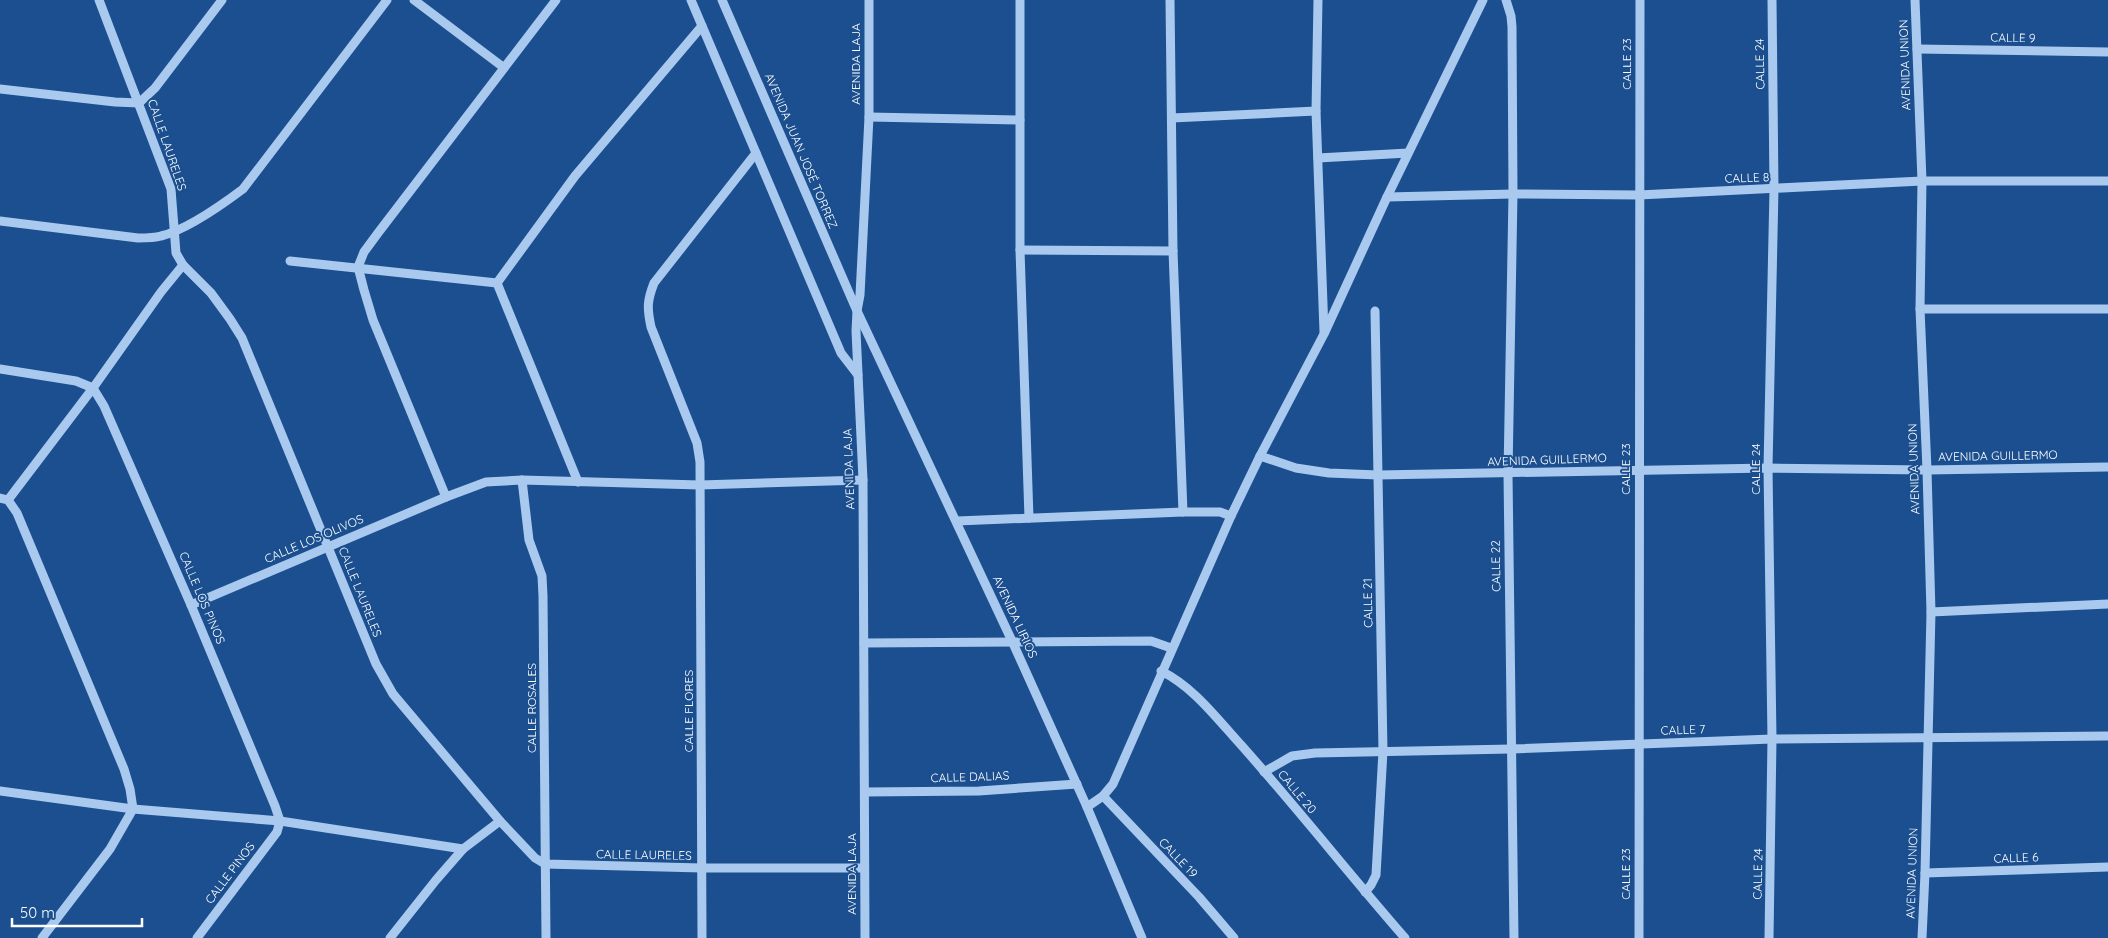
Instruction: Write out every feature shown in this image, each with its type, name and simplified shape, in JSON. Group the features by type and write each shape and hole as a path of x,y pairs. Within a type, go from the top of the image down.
{"street":[{"name":"CALLE LAURELES","path":"99,0 171,188 174,207 176,253 183,265 211,294 242,338 376,664 394,694 500,821 535,858 545,864 702,868 864,868"},
{"path":"0,88 115,102 139,103 155,88 222,0"},
{"path":"0,221 138,238 160,237 174,232 227,202 243,189 387,0"},
{"path":"414,0 503,67"},
{"path":"446,497 373,320 358,268 364,252 378,233 556,0"},
{"path":"691,0 841,353 858,375"},
{"name":"AVENIDA JUAN JOSÉ TORREZ","path":"722,0 856,311"},
{"name":"AVENIDA LAJA","path":"865,938 863,480 856,311 860,296 869,117 869,0"},
{"path":"1020,0 1020,250 1029,518"},
{"path":"1170,0 1173,251 1183,512"},
{"path":"1318,0 1316,111 1324,334"},
{"path":"1087,807 1103,796 1113,784 1171,648 1231,516 1324,334 1387,196 1483,0"},
{"name":"CALLE 22","path":"1506,0 1512,27 1513,194 1508,474 1514,938"},
{"name":"CALLE 23","path":"1639,938 1640,0"},
{"name":"CALLE 24","path":"1769,938 1772,739 1768,468 1774,189 1772,0"},
{"name":"AVENIDA UNION","path":"1915,0 1922,181 1920,309 1931,612 1922,938"},
{"path":"497,284 575,176 702,26"},
{"name":"CALLE 9","path":"1917,49 2108,52"},
{"path":"1172,118 1316,111"},
{"path":"869,117 1020,120"},
{"name":"CALLE FLORES","path":"702,938 700,485 697,443 651,327 647,310 648,298 654,283 756,153"},
{"path":"1318,158 1408,153"},
{"name":"CALLE 8","path":"1387,196 1639,194 1922,181 2108,181"},
{"path":"1020,250 1173,251"},
{"path":"290,260 497,284"},
{"path":"42,938 110,849 133,809 124,769 17,513 4,499 93,388 161,292 183,265"},
{"path":"497,284 578,482"},
{"path":"1920,309 2108,308"},
{"name":"AVENIDA LIRIOS","path":"856,311 957,521 1012,641 1077,784 1142,938"},
{"name":"CALLE 21","path":"1365,892 1372,886 1376,875 1383,751 1374,311"},
{"path":"0,369 58,377 93,388"},
{"name":"CALLE LOS PINOS","path":"93,388 104,406 123,446 276,806 280,821"},
{"name":"AVENIDA GUILLERMO","path":"1260,456 1296,468 1329,473 1378,475 1768,468 1927,470 2108,467"},
{"name":"CALLE LOS OLIVOS","path":"191,605 328,546 486,482 522,480 700,485 863,480"},
{"name":"CALLE ROSALES","path":"522,480 529,540 542,576 546,938"},
{"path":"957,521 1183,512 1220,512 1231,516"},
{"path":"1931,612 2108,604"},
{"path":"864,643 1151,642 1171,648"},
{"name":"CALLE 20","path":"1161,672 1185,687 1207,708 1405,938"},
{"name":"CALLE 7","path":"1264,772 1292,756 1315,752 1511,749 1772,739 1928,736 2108,736"},
{"name":"CALLE DALIAS","path":"865,792 979,791 1077,784"},
{"path":"0,791 133,809 280,821 463,849"},
{"name":"CALLE 19","path":"1103,796 1199,897 1234,938"},
{"name":"CALLE PINOS","path":"197,938 277,832 280,821"},
{"path":"390,938 463,849 500,821"},
{"name":"CALLE 6","path":"1925,873 2108,867"}]}
